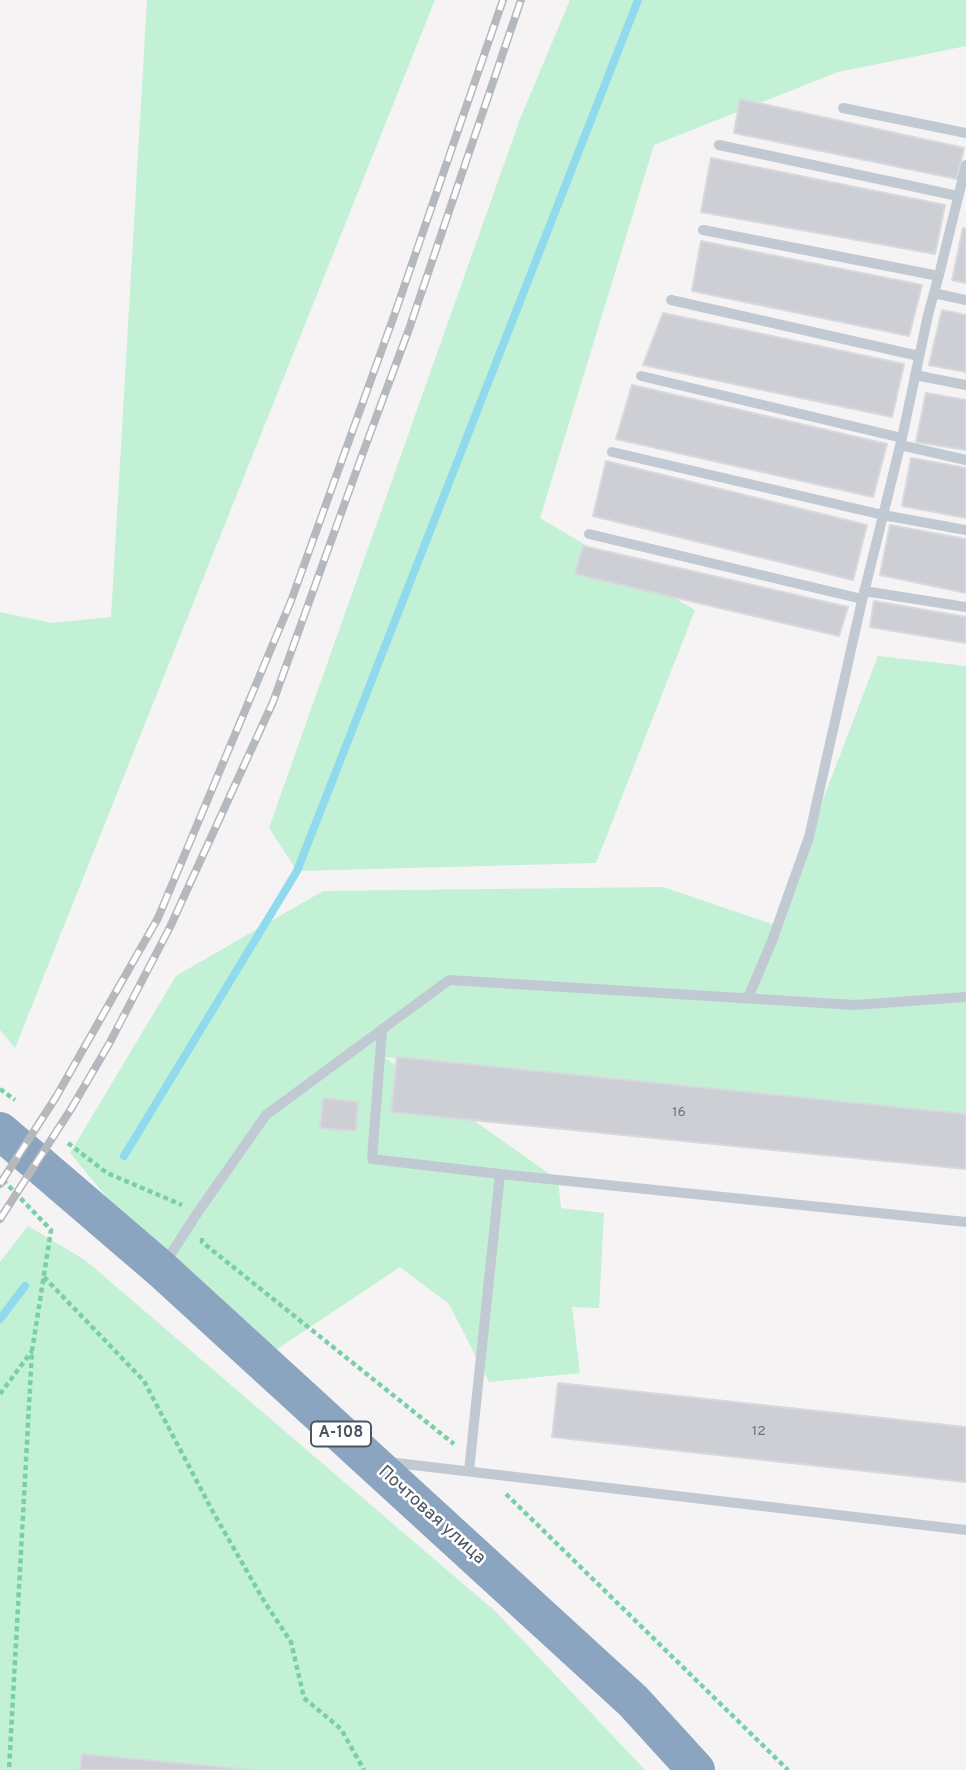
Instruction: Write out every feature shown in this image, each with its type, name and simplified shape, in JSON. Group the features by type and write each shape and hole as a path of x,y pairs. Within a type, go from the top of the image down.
{"highway":[{"name":"Почтовая улица","path":"11,1118 161,1269 633,1701 696,1770"}],"lane":[{"path":"843,108 966,133"},
{"path":"719,145 958,197"},
{"path":"748,998 772,941 809,837 863,595 966,165"},
{"path":"954,216 966,219"},
{"path":"703,230 939,276"},
{"path":"934,293 966,300"},
{"path":"671,300 919,356"},
{"path":"915,375 966,385"},
{"path":"641,376 966,460"},
{"path":"612,453 883,515 966,530"},
{"path":"589,534 863,595 966,607"},
{"path":"161,1269 267,1115 449,980 855,1005 966,997"},
{"path":"382,1030 372,1159 966,1222"},
{"path":"469,1471 500,1174"},
{"path":"370,1460 966,1530"}],"path":[{"path":"0,1089 11,1118"},
{"path":"64,1139 107,1173 198,1212 202,1242 458,1447 455,1444"},
{"path":"0,1177 51,1230 32,1350 9,1770"},
{"path":"44,1277 144,1381 213,1512 291,1642 304,1698 341,1729 364,1770"},
{"path":"0,1394 32,1350"},
{"path":"485,1473 788,1770"}],"green space":[{"path":"147,0 435,0 15,1048 0,1030 0,612 52,623 111,617"},
{"path":"570,0 966,0 966,46 838,72 654,145 540,518 695,610 596,863 297,871 269,828 520,119"},
{"path":"878,656 966,666 966,1120 384,1057 558,1180 561,1208 604,1213 599,1308 572,1307 580,1373 489,1382 449,1304 400,1267 249,1368 70,1153 176,976 323,891 663,887 775,925"},
{"path":"28,1226 85,1260 496,1612 645,1770 0,1770 0,1262"}],"building":[{"path":"740,99 964,148 957,179 734,133"},
{"path":"711,158 945,205 935,254 701,212"},
{"path":"963,228 966,229 966,283 952,280"},
{"path":"701,241 922,285 909,336 692,291"},
{"path":"942,310 966,315 966,372 929,365"},
{"path":"663,313 904,364 892,417 643,365"},
{"path":"632,385 887,444 873,497 616,439"},
{"path":"926,393 966,400 966,450 916,442"},
{"path":"911,458 966,468 966,518 902,506"},
{"path":"606,461 867,525 853,580 593,516"},
{"path":"890,525 966,539 966,593 880,575"},
{"path":"583,546 848,607 839,636 575,574"},
{"path":"874,601 966,617 966,643 870,627"},
{"path":"397,1057 966,1114 966,1169 391,1112"},
{"path":"323,1098 358,1102 356,1131 320,1128"},
{"path":"558,1383 966,1427 966,1482 552,1437"},
{"path":"82,1754 254,1770 80,1770"}],"waterway":[{"path":"124,1156 297,871 638,0"},
{"path":"0,1319 25,1286"}],"railway":[{"path":"0,1184 56,1097 158,918 291,601 394,316 503,0"},
{"path":"0,1219 71,1109 109,1044 170,927 273,702 409,329 521,0"}]}
